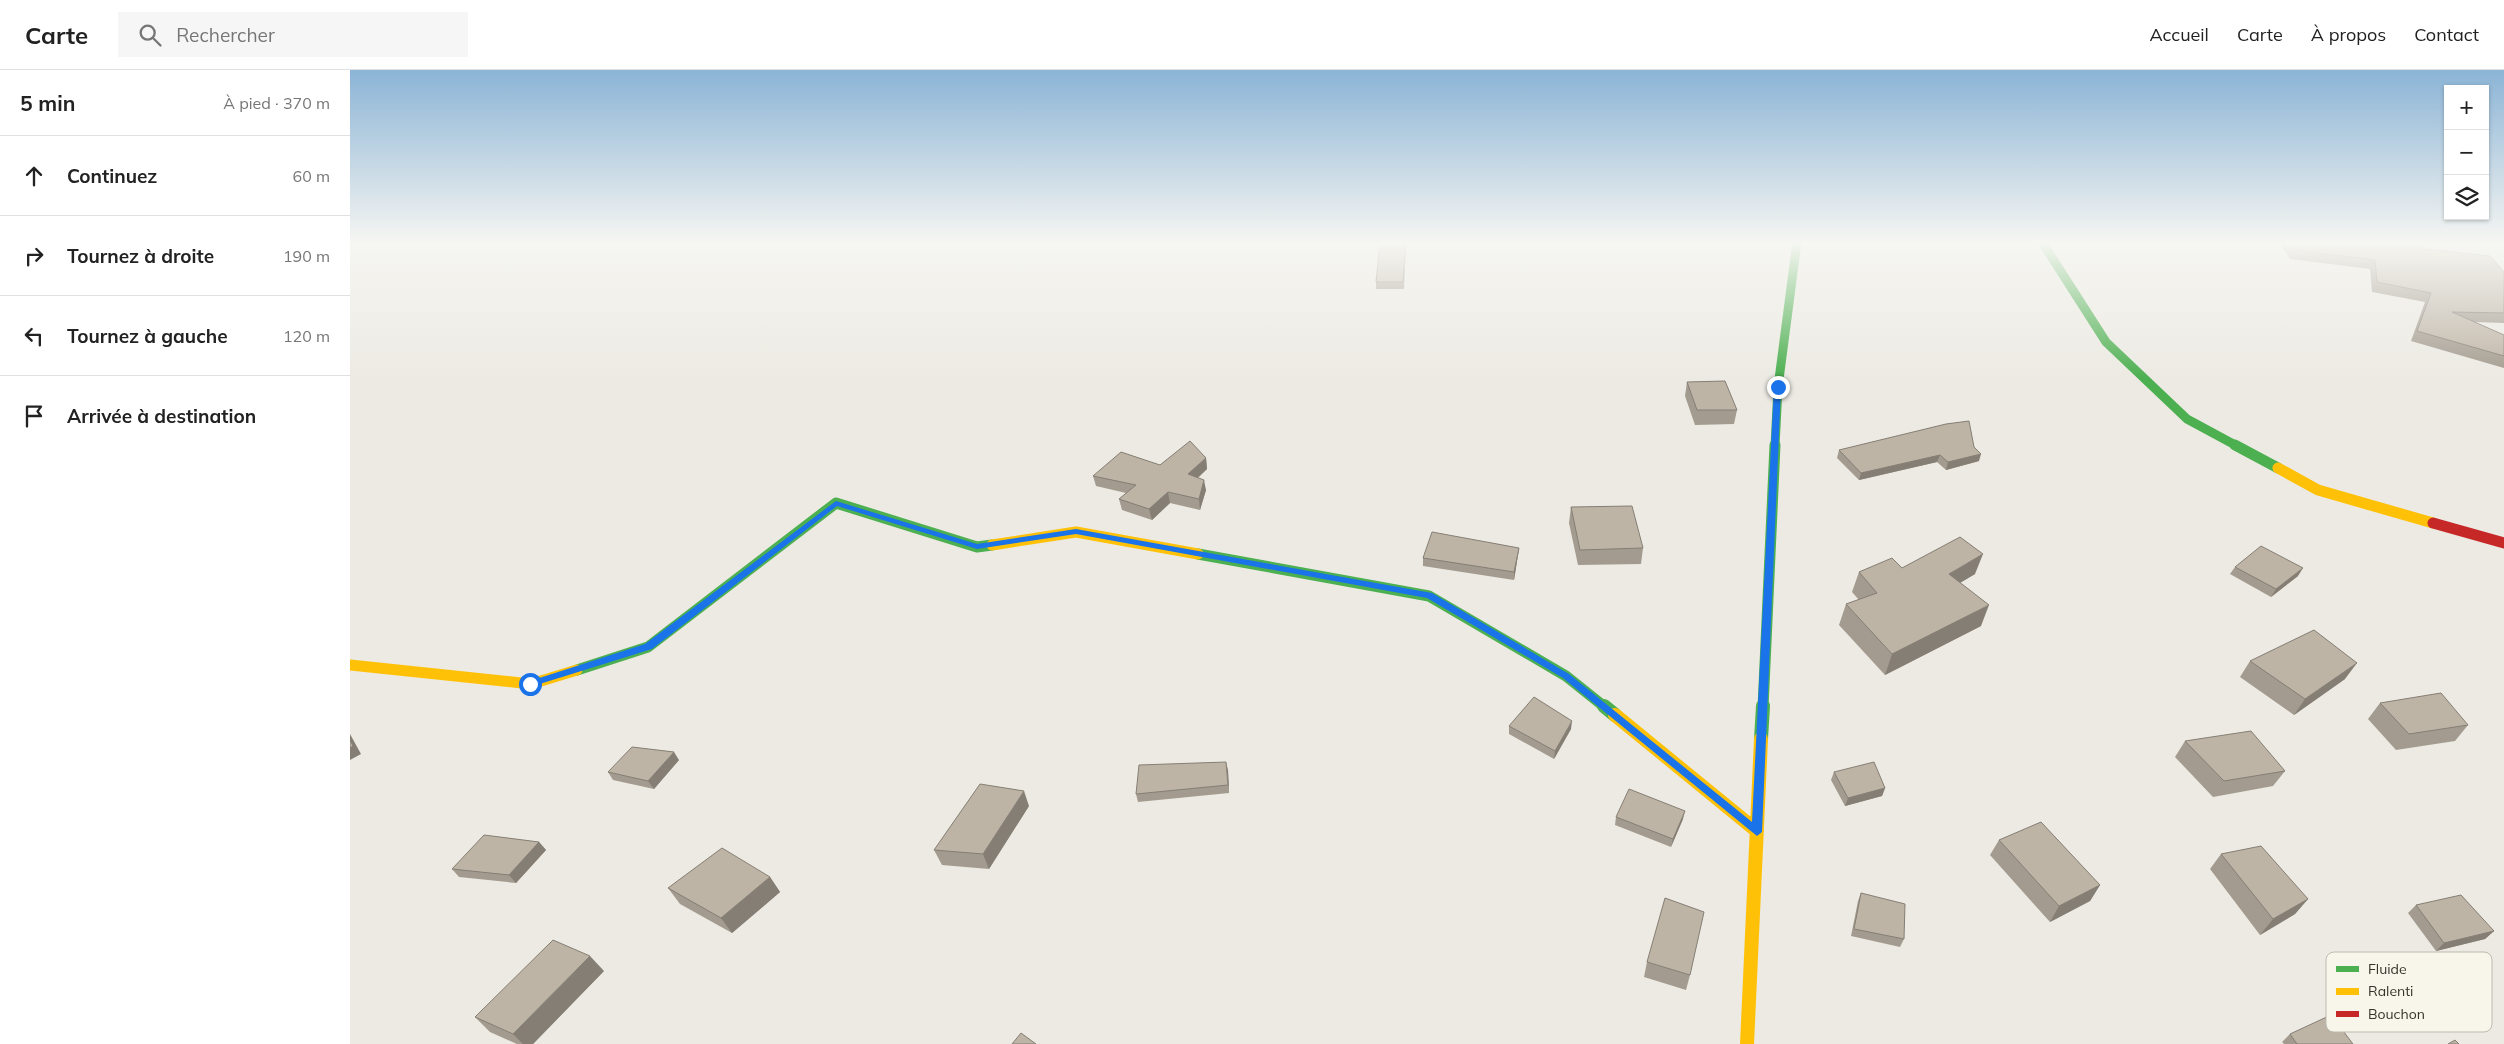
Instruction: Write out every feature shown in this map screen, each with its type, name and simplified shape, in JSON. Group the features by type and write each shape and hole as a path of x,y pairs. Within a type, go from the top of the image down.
{"street":[{"path":"1746,1044 1778,387 1791,287"},
{"path":"2071,287 2106,342 2187,419 2318,490 2504,543"},
{"path":"350,665 530,684 648,647 836,503 977,547 1076,532 1429,596 1566,676 1757,832"}],"building":[{"path":"2404,287 2504,287 2504,313 2452,312 2504,335 2504,356 2417,331 2431,293"},
{"path":"1725,381 1737,410 1697,410 1687,382"},
{"path":"1969,421 1974,447 1981,454 1948,462 1940,455 1861,473 1839,450 1946,424"},
{"path":"1190,441 1206,458 1188,474 1204,480 1199,499 1168,492 1149,509 1119,499 1136,485 1093,476 1121,452 1160,465"},
{"path":"1632,506 1643,548 1580,550 1571,507"},
{"path":"1432,532 1519,548 1514,572 1423,558"},
{"path":"1960,537 1983,554 1949,574 1989,605 1892,654 1846,604 1877,593 1859,572 1892,558 1902,568"},
{"path":"2261,546 2303,568 2276,589 2235,567"},
{"path":"2314,630 2357,663 2305,699 2250,661"},
{"path":"2441,693 2468,725 2409,734 2380,703"},
{"path":"1534,697 1572,721 1555,751 1509,726"},
{"path":"2251,731 2285,771 2224,781 2185,741"},
{"path":"632,747 674,752 648,781 608,772"},
{"path":"1226,762 1228,785 1136,794 1139,765"},
{"path":"1874,762 1885,788 1848,798 1834,772"},
{"path":"980,784 1024,791 983,854 934,850"},
{"path":"1629,789 1685,811 1673,839 1616,817"},
{"path":"2041,822 2100,885 2059,906 1999,840"},
{"path":"484,835 539,842 509,875 452,869"},
{"path":"2261,846 2308,899 2273,919 2221,854"},
{"path":"722,848 770,877 721,918 668,888"},
{"path":"1861,893 1905,904 1904,939 1854,929"},
{"path":"2461,895 2494,931 2444,943 2416,905"},
{"path":"1665,898 1704,912 1690,975 1647,962"},
{"path":"553,940 590,956 513,1034 475,1017"},
{"path":"2326,1017 2326,1032 2344,1032 2353,1044 2297,1044 2290,1034"},
{"path":"1021,1033 1036,1044 1012,1044"},
{"path":"2455,1040 2459,1044 2448,1044"}],"traffic: fast":[{"path":"1761,739 1778,387 1791,287"},
{"path":"2071,287 2106,342 2187,419 2278,468"},
{"path":"577,670 648,647 836,503 977,547 992,545"},
{"path":"1198,554 1429,596 1566,676 1615,715"}],"traffic: slow":[{"path":"2278,468 2318,490 2433,523"},
{"path":"992,545 1076,532 1198,554"},
{"path":"350,665 531,684 577,670"},
{"path":"1615,715 1757,831"},
{"path":"1747,1044 1761,739"}],"traffic: jam":[{"path":"2433,523 2504,543"}],"route":[{"path":"530,684 648,647 836,503 977,547 1076,532 1429,596 1566,676 1757,832 1778,387"}]}
